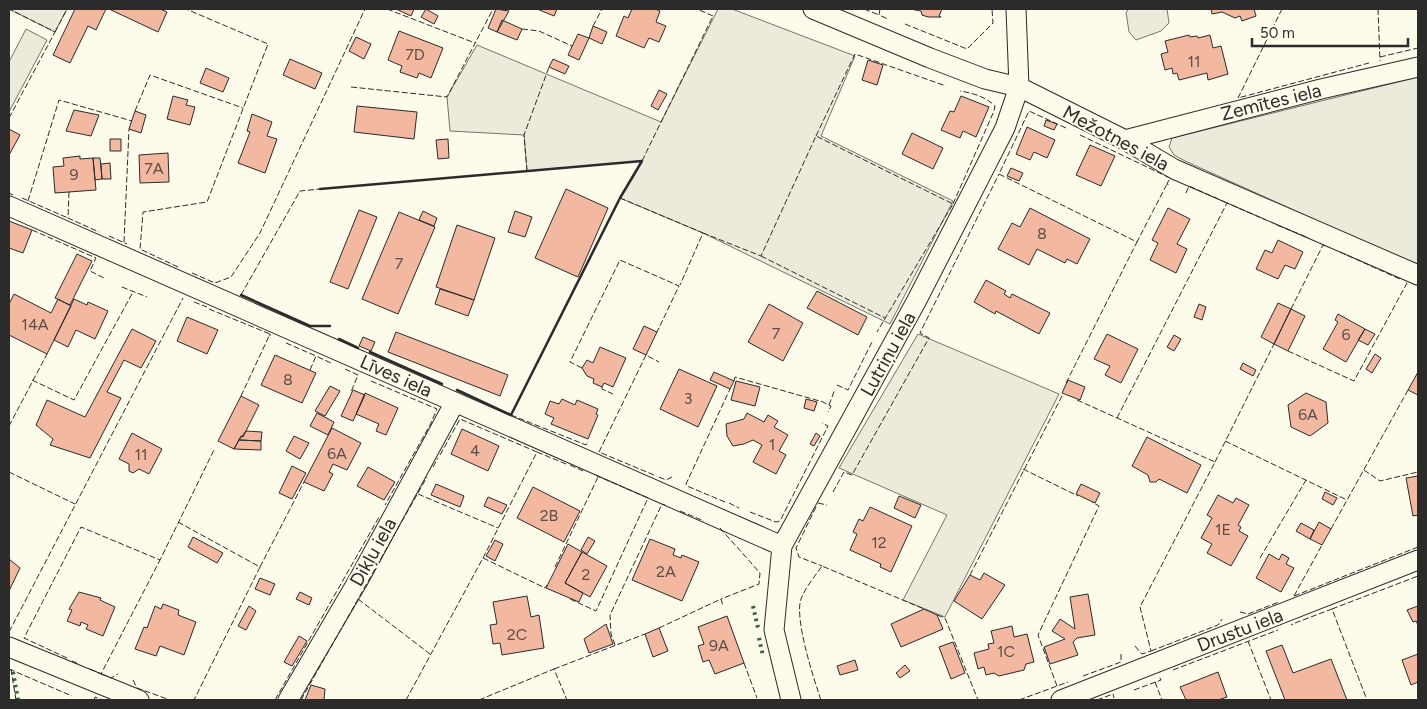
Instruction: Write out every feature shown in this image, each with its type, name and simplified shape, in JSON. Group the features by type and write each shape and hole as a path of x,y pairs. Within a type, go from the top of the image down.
{"street":[{"name":"Mežotnes iela","path":"813,9 985,79 1019,87 1125,140 1174,169 1418,275"},
{"name":"Lutriņu iela","path":"791,700 774,630 782,546 917,300 1005,128 1019,87 1016,9"},
{"name":"Zemītes iela","path":"1125,140 1232,111 1418,67"},
{"name":"Līves iela","path":"9,206 782,546"},
{"name":"Dikļu iela","path":"288,700 359,579 455,402"},
{"name":"Drustu iela","path":"1061,700 1418,560"},
{"path":"9,647 139,700"}],"shaded area":[{"path":"9,9 67,9 55,32"},
{"path":"718,9 732,9 855,56 821,136 953,201 890,324 703,233 620,198 642,161 527,171 524,135 450,131 447,97 477,45 661,122"},
{"path":"1129,9 1167,9 1169,23 1161,31 1136,40 1129,32 1126,12"},
{"path":"26,29 47,40 9,112 9,62"},
{"path":"1418,77 1418,266 1185,161 1174,155 1169,147 1172,138"},
{"path":"918,334 1059,394 945,617 903,600 947,515 839,468"}],"building":[{"path":"75,9 106,9 96,30 88,26 70,63 53,55"},
{"path":"109,9 160,9 167,12 158,32"},
{"path":"396,9 414,9 411,16"},
{"path":"426,9 438,16 434,24 421,17"},
{"path":"496,9 509,11 497,32 488,28"},
{"path":"537,9 557,9 554,16"},
{"path":"632,9 655,9 660,11 656,22 666,26 659,42 649,38 644,48 616,36 624,16 628,18"},
{"path":"910,9 942,9 939,16 941,17 928,17 922,15 921,11"},
{"path":"1211,9 1254,9 1256,16 1242,21 1240,16 1235,18 1222,12 1212,14"},
{"path":"502,20 522,29 517,40 497,32"},
{"path":"593,26 607,32 602,44 589,38"},
{"path":"399,31 443,48 431,78 419,73 417,78 400,72 402,66 388,60"},
{"path":"578,34 589,38 579,60 568,55"},
{"path":"1189,35 1190,37 1197,36 1198,38 1210,35 1213,48 1221,46 1228,74 1208,80 1207,73 1179,80 1177,73 1173,74 1172,68 1165,70 1161,54 1168,52 1165,41"},
{"path":"356,37 371,44 364,59 349,51"},
{"path":"290,59 322,73 315,89 283,75"},
{"path":"553,59 569,66 565,74 549,67"},
{"path":"868,60 883,65 877,85 862,80"},
{"path":"206,68 229,78 223,92 200,83"},
{"path":"659,90 667,94 658,110 651,106"},
{"path":"173,96 188,100 186,105 195,107 190,125 167,119"},
{"path":"961,96 989,107 976,137 963,131 960,138 941,130 950,111 954,112"},
{"path":"357,106 417,112 414,139 354,132"},
{"path":"74,110 99,115 91,136 66,131"},
{"path":"135,111 146,115 141,133 129,129"},
{"path":"252,114 272,122 267,136 277,139 265,173 238,163 250,132 247,131"},
{"path":"1046,120 1057,124 1054,130 1044,126"},
{"path":"1027,127 1055,140 1047,158 1034,152 1030,160 1016,154"},
{"path":"9,129 20,135 9,155"},
{"path":"912,133 943,148 933,169 902,154"},
{"path":"110,139 121,139 121,151 110,151"},
{"path":"448,139 449,158 438,159 436,140"},
{"path":"1090,145 1115,156 1101,186 1076,175"},
{"path":"168,153 169,182 140,183 139,155"},
{"path":"80,156 80,159 93,158 96,190 55,193 53,167 64,166 63,158"},
{"path":"93,158 100,158 102,179 95,180"},
{"path":"110,163 111,179 102,179 101,164"},
{"path":"1011,168 1023,173 1019,181 1007,176"},
{"path":"566,189 608,208 578,277 535,258"},
{"path":"1030,208 1090,239 1077,264 1067,259 1065,263 1037,249 1029,265 998,249 1012,223 1020,227"},
{"path":"1168,208 1190,219 1177,244 1187,249 1176,273 1150,260 1158,243 1152,240"},
{"path":"359,210 377,217 348,289 330,282"},
{"path":"423,211 437,218 434,226 419,220"},
{"path":"515,211 532,217 525,237 508,232"},
{"path":"399,212 435,227 398,314 362,299"},
{"path":"9,221 32,230 23,253 9,248"},
{"path":"457,225 495,238 474,300 436,287"},
{"path":"1278,240 1303,252 1295,269 1285,265 1278,279 1256,269 1265,250 1272,253"},
{"path":"77,254 92,261 70,305 55,298"},
{"path":"986,280 1006,291 1004,294 1010,298 1012,294 1050,313 1039,334 996,311 995,314 974,302"},
{"path":"440,289 474,300 468,316 435,304"},
{"path":"817,291 867,317 858,335 807,308"},
{"path":"14,294 51,313 58,299 71,306 47,354 9,335 9,304"},
{"path":"74,299 87,305 88,302 108,311 95,339 76,330 68,347 54,340"},
{"path":"1278,303 1291,309 1274,344 1261,337"},
{"path":"769,304 803,323 783,361 748,342"},
{"path":"1199,304 1206,307 1202,320 1194,317"},
{"path":"1291,309 1305,316 1288,351 1274,344"},
{"path":"1338,314 1365,329 1346,362 1323,349 1338,322 1335,320"},
{"path":"187,317 218,330 207,354 177,341"},
{"path":"644,326 657,332 646,355 633,349"},
{"path":"132,329 156,341 141,368 124,360 107,392 121,398 90,458 50,445 53,439 36,425 47,400 85,417"},
{"path":"1365,329 1375,334 1368,345 1358,340"},
{"path":"396,332 508,375 500,396 388,352"},
{"path":"1107,334 1138,349 1121,383 1105,375 1110,366 1094,359"},
{"path":"1174,335 1181,339 1174,351 1167,347"},
{"path":"363,337 375,342 371,351 359,346"},
{"path":"600,347 626,358 613,387 604,383 602,387 593,383 594,379 587,376 582,368 587,360 593,363"},
{"path":"1375,354 1381,358 1372,373 1366,369"},
{"path":"275,355 316,373 302,403 261,385"},
{"path":"1243,363 1256,370 1253,376 1240,369"},
{"path":"679,369 717,386 698,427 660,409"},
{"path":"714,372 734,381 730,389 710,380"},
{"path":"1418,372 1418,395 1408,390"},
{"path":"1068,380 1085,387 1080,400 1062,393"},
{"path":"736,381 760,387 755,406 731,400"},
{"path":"330,386 340,391 325,416 315,411"},
{"path":"353,390 365,395 353,421 341,416"},
{"path":"365,393 398,408 386,435 376,431 379,424 356,414"},
{"path":"1306,393 1326,402 1328,423 1310,436 1291,427 1288,405"},
{"path":"241,396 259,405 243,437 241,436 234,449 218,441"},
{"path":"562,399 575,405 577,400 598,409 596,414 598,415 588,439 551,424 554,418 545,414 550,401 559,404"},
{"path":"806,399 817,402 814,411 804,408"},
{"path":"317,413 334,422 328,435 310,426"},
{"path":"747,413 764,422 768,415 778,421 774,427 788,435 779,451 786,455 776,474 753,462 762,445 753,440 733,446 727,436 726,424 744,419"},
{"path":"332,428 361,443 347,470 333,464 329,472 333,474 324,491 304,482"},
{"path":"462,429 499,446 488,471 451,454"},
{"path":"246,431 262,432 261,441 239,440"},
{"path":"132,433 162,449 149,474 139,469 133,473 129,471 129,464 119,459"},
{"path":"816,433 820,436 814,446 810,444"},
{"path":"294,436 309,443 300,459 286,451"},
{"path":"1147,437 1201,465 1187,493 1159,479 1156,482 1150,482 1148,475 1132,466"},
{"path":"239,440 261,441 261,450 234,449"},
{"path":"292,466 306,473 292,499 279,493"},
{"path":"368,467 395,482 384,500 357,486"},
{"path":"1418,476 1418,515 1413,516 1406,478"},
{"path":"436,484 464,496 460,507 431,495"},
{"path":"1081,484 1100,493 1095,503 1076,494"},
{"path":"533,487 580,511 564,542 517,518"},
{"path":"1325,492 1337,498 1333,505 1322,499"},
{"path":"1218,495 1233,503 1236,498 1249,505 1238,525 1241,527 1239,531 1248,536 1231,566 1207,553 1212,544 1201,538 1212,518 1207,515"},
{"path":"899,496 921,505 915,518 894,508"},
{"path":"488,497 507,505 502,514 484,506"},
{"path":"870,507 912,526 891,572 880,567 881,564 850,550 857,534 853,532 859,519 863,521"},
{"path":"1319,522 1331,529 1322,545 1310,539"},
{"path":"1301,523 1314,530 1310,539 1296,531"},
{"path":"193,537 223,553 217,563 188,547"},
{"path":"588,537 595,541 587,554 581,550"},
{"path":"650,539 675,549 673,555 681,558 682,555 699,562 682,601 632,580"},
{"path":"495,540 503,544 495,561 486,556"},
{"path":"568,544 582,552 565,583 583,593 579,602 546,588"},
{"path":"582,552 607,566 590,597 565,583"},
{"path":"1269,554 1279,560 1282,554 1289,558 1286,564 1294,568 1281,592 1256,578"},
{"path":"9,559 20,568 9,591"},
{"path":"984,573 1005,585 982,619 954,601 970,575 980,580"},
{"path":"260,578 275,584 270,595 255,589"},
{"path":"79,592 101,598 100,600 115,607 103,636 86,629 88,625 81,622 80,626 67,621 72,610 69,609"},
{"path":"300,592 312,598 309,605 296,599"},
{"path":"1088,594 1095,635 1077,638 1073,642 1078,655 1050,664 1044,647 1065,639 1052,631 1060,619 1075,629 1070,597"},
{"path":"527,596 531,617 539,615 544,648 502,655 500,643 493,644 490,625 497,624 493,602"},
{"path":"163,604 179,610 178,615 196,622 184,655 160,646 156,656 135,649 144,627 147,628 155,606 161,609"},
{"path":"249,606 256,611 246,630 238,626"},
{"path":"1418,606 1418,625 1416,621 1413,622 1407,610"},
{"path":"924,609 937,615 943,629 901,647 891,624"},
{"path":"727,616 744,663 715,674 709,660 703,662 698,646 704,644 698,627"},
{"path":"606,624 613,644 589,653 584,639"},
{"path":"1012,626 1014,637 1027,634 1034,662 1026,664 1024,670 999,676 994,673 986,675 984,667 978,669 974,653 989,649 988,644 994,643 991,631"},
{"path":"659,628 668,651 653,657 645,634"},
{"path":"299,636 307,641 292,666 284,662"},
{"path":"953,642 965,673 951,679 939,647"},
{"path":"1282,645 1293,673 1331,659 1347,700 1285,700 1266,651"},
{"path":"1418,654 1418,682 1411,685 1402,660"},
{"path":"855,660 858,670 840,675 837,666"},
{"path":"905,665 910,671 900,678 896,673"},
{"path":"1218,672 1227,697 1218,700 1186,700 1180,687"},
{"path":"311,685 325,689 324,700 305,700"}],"hedge":[{"path":"753,606 758,628"},
{"path":"759,638 763,656"},
{"path":"13,672 18,700"}],"fence":[{"path":"9,9 55,32 9,118"},
{"path":"55,32 67,9"},
{"path":"178,267 140,249 143,212 207,202 268,44 186,9"},
{"path":"192,273 215,283 231,277 260,233 365,9"},
{"path":"387,9 475,43"},
{"path":"351,87 447,97 493,9"},
{"path":"593,26 602,9"},
{"path":"642,161 713,16 697,9"},
{"path":"864,9 879,15"},
{"path":"880,9 879,15 888,19"},
{"path":"905,24 967,49 993,23 992,9"},
{"path":"1282,9 1238,98 1369,63"},
{"path":"1378,9 1380,61"},
{"path":"522,29 539,31 572,46"},
{"path":"1380,57 1418,48"},
{"path":"816,136 855,54 946,86"},
{"path":"527,171 524,135 549,67"},
{"path":"135,111 150,75 243,108"},
{"path":"953,204 995,106 979,96 960,91"},
{"path":"28,201 59,100 132,121"},
{"path":"1066,128 1029,111 999,174 1137,242 1167,184"},
{"path":"124,242 129,129"},
{"path":"1080,135 1170,178 1167,184 1170,185"},
{"path":"703,233 761,256 816,136 953,204 877,332"},
{"path":"833,492 844,472 852,475 929,338 920,333 999,174"},
{"path":"1186,193 1189,186 1227,203"},
{"path":"241,295 300,191 320,189"},
{"path":"69,192 68,218 99,232"},
{"path":"9,193 13,195"},
{"path":"22,198 68,218"},
{"path":"620,198 703,233 680,285"},
{"path":"1117,418 1227,203 1266,220"},
{"path":"1277,225 1309,238"},
{"path":"32,230 96,258 90,271 106,279"},
{"path":"109,236 127,244"},
{"path":"1066,383 1137,242"},
{"path":"1291,309 1323,245 1328,247"},
{"path":"1340,252 1402,280"},
{"path":"761,256 885,318"},
{"path":"582,368 570,362 620,260 679,286 657,332"},
{"path":"1288,351 1354,381 1407,283 1404,282"},
{"path":"122,287 147,297"},
{"path":"32,380 74,400 133,292"},
{"path":"9,632 183,298"},
{"path":"194,302 207,307"},
{"path":"209,309 270,334"},
{"path":"241,396 270,334 270,336"},
{"path":"837,385 848,390 872,342"},
{"path":"286,343 316,356"},
{"path":"1215,462 1274,344"},
{"path":"9,426 47,354"},
{"path":"654,475 599,452 646,355 659,362"},
{"path":"310,370 316,356 331,363"},
{"path":"345,369 358,375 351,392"},
{"path":"734,381 735,377 823,402 831,406 828,412"},
{"path":"371,381 437,409 385,505"},
{"path":"602,387 602,389 613,394"},
{"path":"725,502 686,484 730,389"},
{"path":"829,405 835,389"},
{"path":"1331,529 1408,390"},
{"path":"970,575 1063,394"},
{"path":"1077,400 1215,462 1140,607 1151,651 1142,654 1134,645"},
{"path":"511,415 586,445 588,441"},
{"path":"406,700 483,558 537,452 460,419 440,455"},
{"path":"750,512 776,522 780,521 828,426 822,423"},
{"path":"1225,441 1347,500"},
{"path":"67,658 24,638 81,527 160,560 214,450"},
{"path":"537,452 566,464"},
{"path":"433,467 438,458"},
{"path":"570,465 583,471"},
{"path":"1023,469 1078,496"},
{"path":"1364,470 1380,481 1418,472"},
{"path":"9,472 75,504"},
{"path":"570,599 596,611 648,498 595,475"},
{"path":"301,700 427,477"},
{"path":"555,567 598,477"},
{"path":"659,477 666,480 672,477"},
{"path":"1260,558 1306,480"},
{"path":"260,567 304,482"},
{"path":"418,494 498,528"},
{"path":"1057,686 1038,635 1099,506 1092,502"},
{"path":"729,503 739,508"},
{"path":"818,503 827,505"},
{"path":"615,645 611,634 610,615 662,504 665,505"},
{"path":"816,507 796,548 799,557 822,566"},
{"path":"680,511 704,521"},
{"path":"275,700 379,517"},
{"path":"178,522 260,567 194,700"},
{"path":"720,528 760,573 759,584 721,599"},
{"path":"1294,596 1322,545"},
{"path":"1294,596 1418,547"},
{"path":"483,558 545,588 547,585"},
{"path":"90,669 101,674 160,560"},
{"path":"821,700 802,634 800,608 801,599 805,591 822,566 924,609"},
{"path":"1332,609 1418,576"},
{"path":"358,599 430,654"},
{"path":"659,628 721,599 723,606"},
{"path":"1240,612 1248,614 1279,602"},
{"path":"1295,623 1332,609 1367,700"},
{"path":"937,615 945,618 978,700"},
{"path":"1151,651 1218,625 1222,619"},
{"path":"1173,670 1278,630"},
{"path":"554,669 645,634"},
{"path":"1248,641 1271,700"},
{"path":"1083,676 1121,662 1121,653"},
{"path":"72,661 79,664"},
{"path":"744,663 757,698"},
{"path":"9,669 72,696"},
{"path":"11,669 16,700"},
{"path":"479,700 554,669 567,700"},
{"path":"101,674 111,678 118,674"},
{"path":"1134,690 1161,680 1159,676"},
{"path":"133,680 137,688 170,700"},
{"path":"1019,700 1068,682"},
{"path":"1155,682 1162,700"},
{"path":"1097,700 1113,694 1114,698"},
{"path":"94,700 95,697 103,700"}],"wall":[{"path":"320,189 642,161 620,198 511,415 457,390"},
{"path":"241,295 310,326 330,326"},
{"path":"339,339 358,348"},
{"path":"370,352 442,384"}]}
